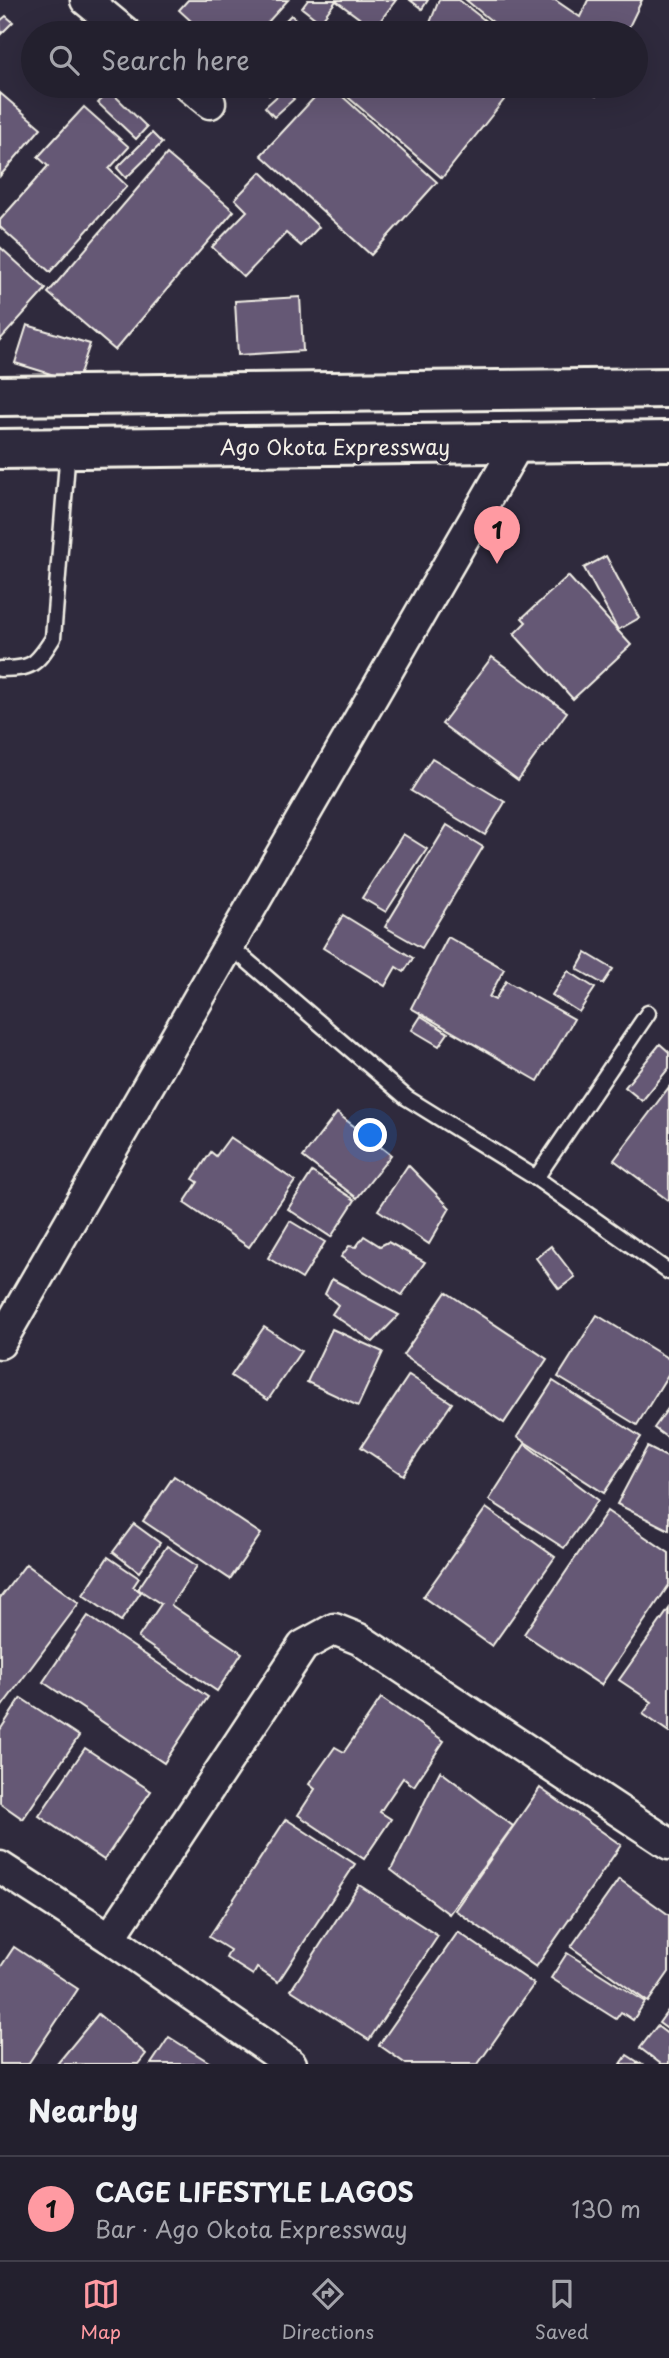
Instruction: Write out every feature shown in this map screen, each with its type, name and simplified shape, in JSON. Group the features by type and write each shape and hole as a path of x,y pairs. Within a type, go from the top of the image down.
{"main road":[{"path":"0,396 669,388"},
{"name":"Ago Okota Expressway","path":"0,449 669,441"}],"street":[{"path":"86,0 111,21"},
{"path":"0,1343 518,444"},
{"path":"110,1938 303,1646 334,1629 359,1639 669,1844"},
{"path":"0,1867 110,1938 291,2064"}],"lane":[{"path":"0,669 25,669 40,660 53,638 68,448"},
{"path":"230,946 407,1098 536,1178 669,1272"},
{"path":"536,1178 648,1013"}],"building":[{"path":"188,0 288,0 269,21 191,21 179,10"},
{"path":"308,0 396,0 380,21 363,21 336,1 321,21 302,8"},
{"path":"410,0 428,0 422,9"},
{"path":"439,0 459,0 486,21 431,21"},
{"path":"466,0 555,0 580,17 588,0 642,0 632,21 491,21"},
{"path":"291,15 297,21 285,21"},
{"path":"6,16 13,22 1,34 0,21"},
{"path":"0,93 41,128 0,176"},
{"path":"103,98 117,98 147,127 136,139 98,103"},
{"path":"275,98 294,99 274,117 265,107"},
{"path":"314,98 344,98 437,182 371,255 261,155"},
{"path":"349,98 505,98 442,178"},
{"path":"84,107 129,147 109,169 127,186 50,272 0,227 0,220 48,166 38,157"},
{"path":"152,133 162,143 126,178 117,168"},
{"path":"167,154 234,211 115,350 48,293"},
{"path":"261,172 319,227 301,246 286,233 244,277 212,247 247,211 235,199"},
{"path":"0,247 46,289 0,340"},
{"path":"300,297 303,351 238,355 235,301"},
{"path":"27,325 90,344 77,382 15,363"},
{"path":"606,556 639,618 618,630 584,568"},
{"path":"568,576 631,645 573,699 514,634 526,622 522,618"},
{"path":"492,657 567,712 518,780 442,724"},
{"path":"432,758 505,802 485,835 411,791"},
{"path":"447,825 483,847 422,948 385,927"},
{"path":"403,834 427,849 386,912 362,898"},
{"path":"343,915 413,958 404,972 396,967 385,986 323,948"},
{"path":"448,937 504,969 489,997 495,1000 506,981 574,1019 538,1081 411,1008"},
{"path":"586,953 613,969 603,984 577,969"},
{"path":"568,971 595,988 579,1012 552,995"},
{"path":"421,1016 448,1033 439,1046 412,1030"},
{"path":"660,1044 669,1052 669,1068 642,1101 625,1087"},
{"path":"669,1087 669,1201 614,1160"},
{"path":"337,1113 391,1155 357,1198 303,1157"},
{"path":"230,1137 295,1181 249,1247 184,1203 198,1182 193,1179 211,1152 216,1156"},
{"path":"408,1165 450,1208 429,1244 378,1210"},
{"path":"312,1172 355,1200 331,1237 288,1209"},
{"path":"290,1221 325,1242 302,1279 268,1258"},
{"path":"364,1236 380,1246 388,1242 425,1262 402,1295 341,1257 349,1246 356,1247"},
{"path":"551,1246 575,1277 559,1289 536,1258"},
{"path":"332,1279 399,1315 373,1342 332,1314 338,1305 325,1294"},
{"path":"446,1292 547,1359 504,1423 403,1355"},
{"path":"597,1315 669,1359 669,1373 637,1425 558,1377"},
{"path":"264,1327 301,1351 268,1400 231,1376"},
{"path":"332,1329 383,1352 358,1406 307,1382"},
{"path":"409,1375 452,1403 403,1475 361,1447"},
{"path":"553,1381 641,1437 604,1493 517,1437"},
{"path":"669,1407 669,1439 654,1428"},
{"path":"525,1444 598,1500 564,1548 489,1500"},
{"path":"647,1447 669,1458 669,1530 617,1504"},
{"path":"174,1476 261,1534 230,1579 143,1521"},
{"path":"486,1508 555,1557 492,1646 423,1597"},
{"path":"607,1511 669,1553 669,1585 601,1685 524,1634"},
{"path":"134,1524 160,1543 139,1572 113,1552"},
{"path":"167,1546 197,1566 171,1605 242,1653 217,1691 138,1638 161,1604 138,1589"},
{"path":"108,1557 139,1578 133,1587 141,1592 121,1621 83,1595"},
{"path":"26,1564 79,1603 0,1709 0,1598"},
{"path":"669,1609 669,1732 643,1714 652,1702 619,1680"},
{"path":"88,1616 208,1697 164,1763 43,1682"},
{"path":"21,1698 79,1736 23,1819 0,1803 0,1730"},
{"path":"381,1698 444,1741 414,1786 403,1778 380,1812 391,1819 364,1859 298,1815 315,1789 309,1784 335,1747 344,1752"},
{"path":"85,1748 151,1791 104,1860 39,1816"},
{"path":"440,1771 513,1826 449,1914 391,1870"},
{"path":"540,1788 621,1845 536,1967 455,1910"},
{"path":"286,1819 355,1864 278,1982 257,1968 253,1975 226,1958 230,1950 209,1937"},
{"path":"619,1879 669,1915 669,1972 648,2002 571,1947"},
{"path":"359,1885 438,1936 369,2040 291,1990"},
{"path":"458,1932 534,1984 478,2064 406,2064 379,2045"},
{"path":"14,1947 78,1989 28,2064 0,2064 0,1968"},
{"path":"567,1953 645,2002 633,2020 621,2012 616,2019 551,1978"},
{"path":"669,2009 669,2030 659,2023"},
{"path":"98,2014 146,2054 138,2064 57,2064"},
{"path":"657,2026 669,2035 669,2064 661,2064 640,2048"},
{"path":"169,2037 212,2064 151,2064"},
{"path":"627,2055 641,2064 621,2064"}],"place":[{"name":"CAGE LIFESTYLE LAGOS","path":"497,564"}]}
